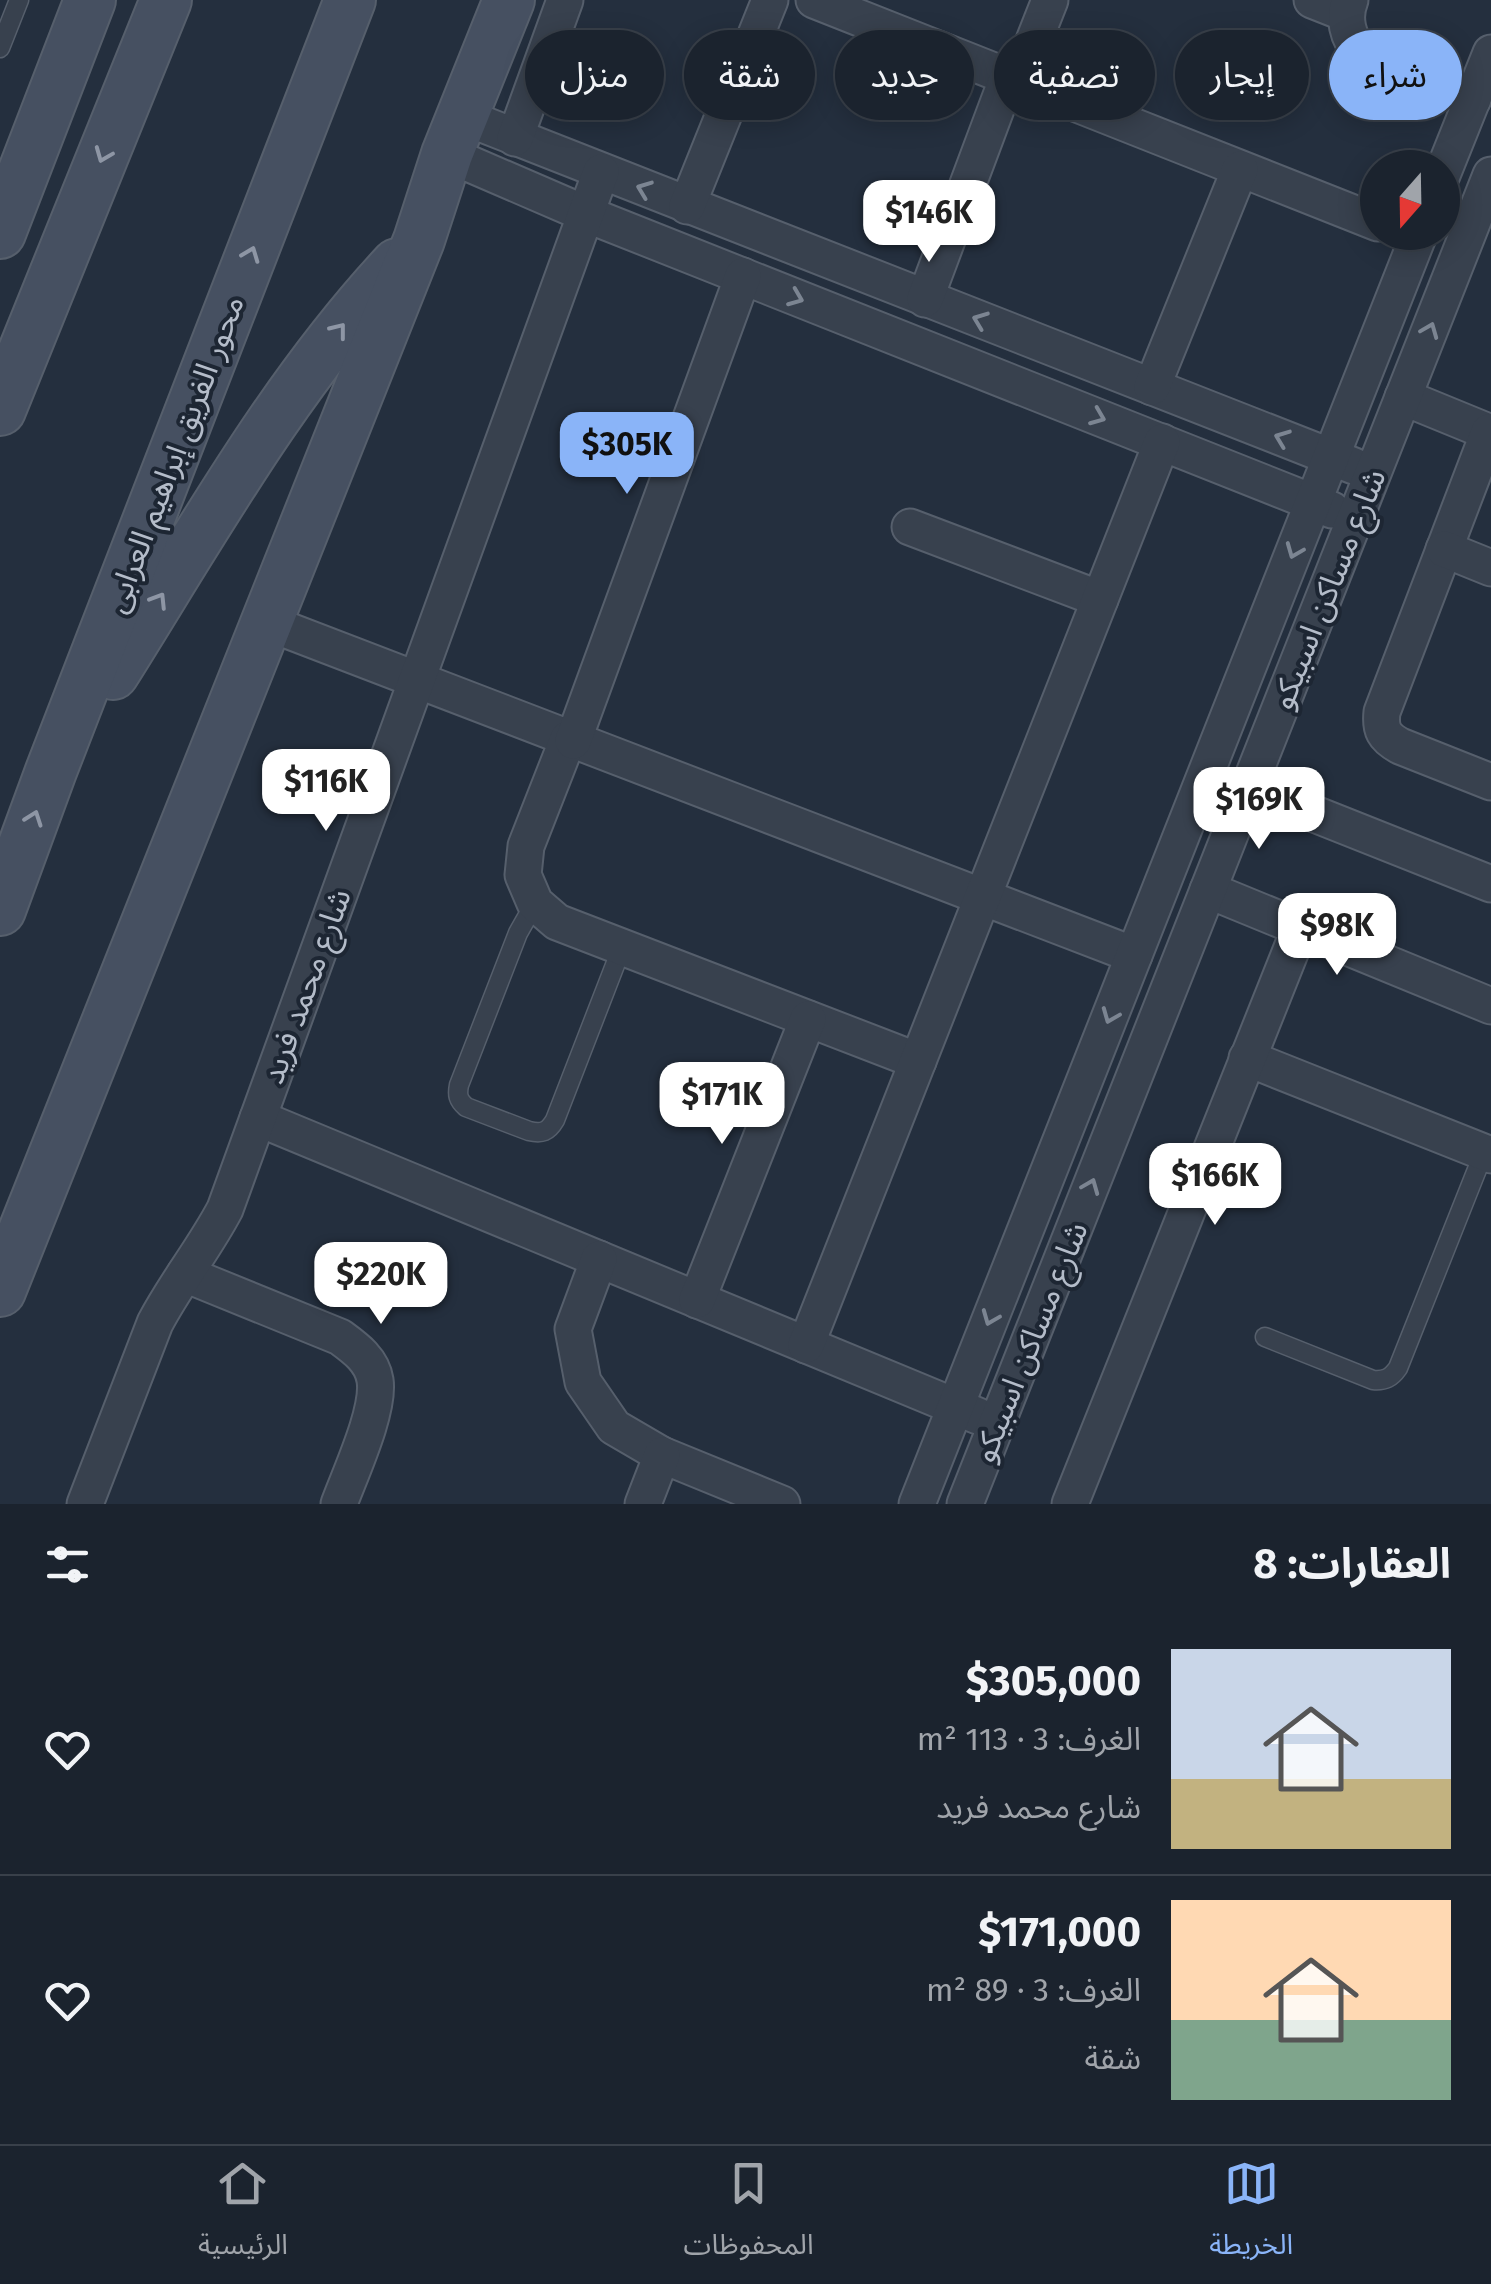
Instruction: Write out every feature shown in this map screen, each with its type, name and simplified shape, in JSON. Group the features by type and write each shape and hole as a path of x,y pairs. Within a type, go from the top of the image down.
{"main road":[{"path":"1,241 90,0"},
{"path":"0,410 166,0"},
{"name":"محور الفريق إبراهيم العرابى","path":"0,910 350,0"},
{"path":"0,1291 419,240 454,135 509,0"},
{"path":"51,771 309,367 362,301 419,240"}],"street":[{"path":"515,138 565,0"},
{"path":"687,206 770,0"},
{"path":"814,0 994,71"},
{"path":"1036,30 1050,0"},
{"path":"1336,4 1361,52 1473,99"},
{"path":"1452,150 1491,53"},
{"path":"926,298 998,120"},
{"path":"1117,120 1360,216"},
{"path":"454,135 515,138 1373,474"},
{"path":"454,135 586,214 1355,520"},
{"path":"1152,387 1240,169"},
{"name":"شارع محمد فريد","path":"85,1504 155,1323 225,1209 601,172"},
{"name":"شارع مساكن اسبيكو","path":"965,1504 1491,176"},
{"name":"شارع مساكن اسبيكو","path":"917,1504 1331,457 1407,250"},
{"path":"743,276 570,740 526,846 523,875 535,903 557,922 918,1062"},
{"path":"1404,397 1490,432 1382,712 1380,726 1387,739 1400,746 1491,782"},
{"path":"806,1345 1162,442"},
{"path":"910,527 1100,598"},
{"path":"1444,550 1491,568"},
{"path":"266,622 1134,955"},
{"path":"1249,788 1491,884"},
{"path":"1208,890 1491,1006"},
{"path":"1070,1504 1300,928"},
{"path":"697,1300 808,1019"},
{"path":"1248,1058 1487,1154"},
{"path":"258,1118 997,1424"},
{"path":"599,1259 573,1329 582,1382 614,1427 736,1495 782,1504"},
{"path":"184,1274 340,1337 363,1354 375,1378 374,1406 339,1504"},
{"path":"643,1504 662,1455"}],"lane":[{"path":"0,48 19,0"},
{"path":"535,903 518,933 459,1085 457,1094 466,1107 529,1131 540,1133 550,1129 622,947"},
{"path":"1265,1337 1373,1380 1384,1381 1393,1376 1487,1154"}]}
